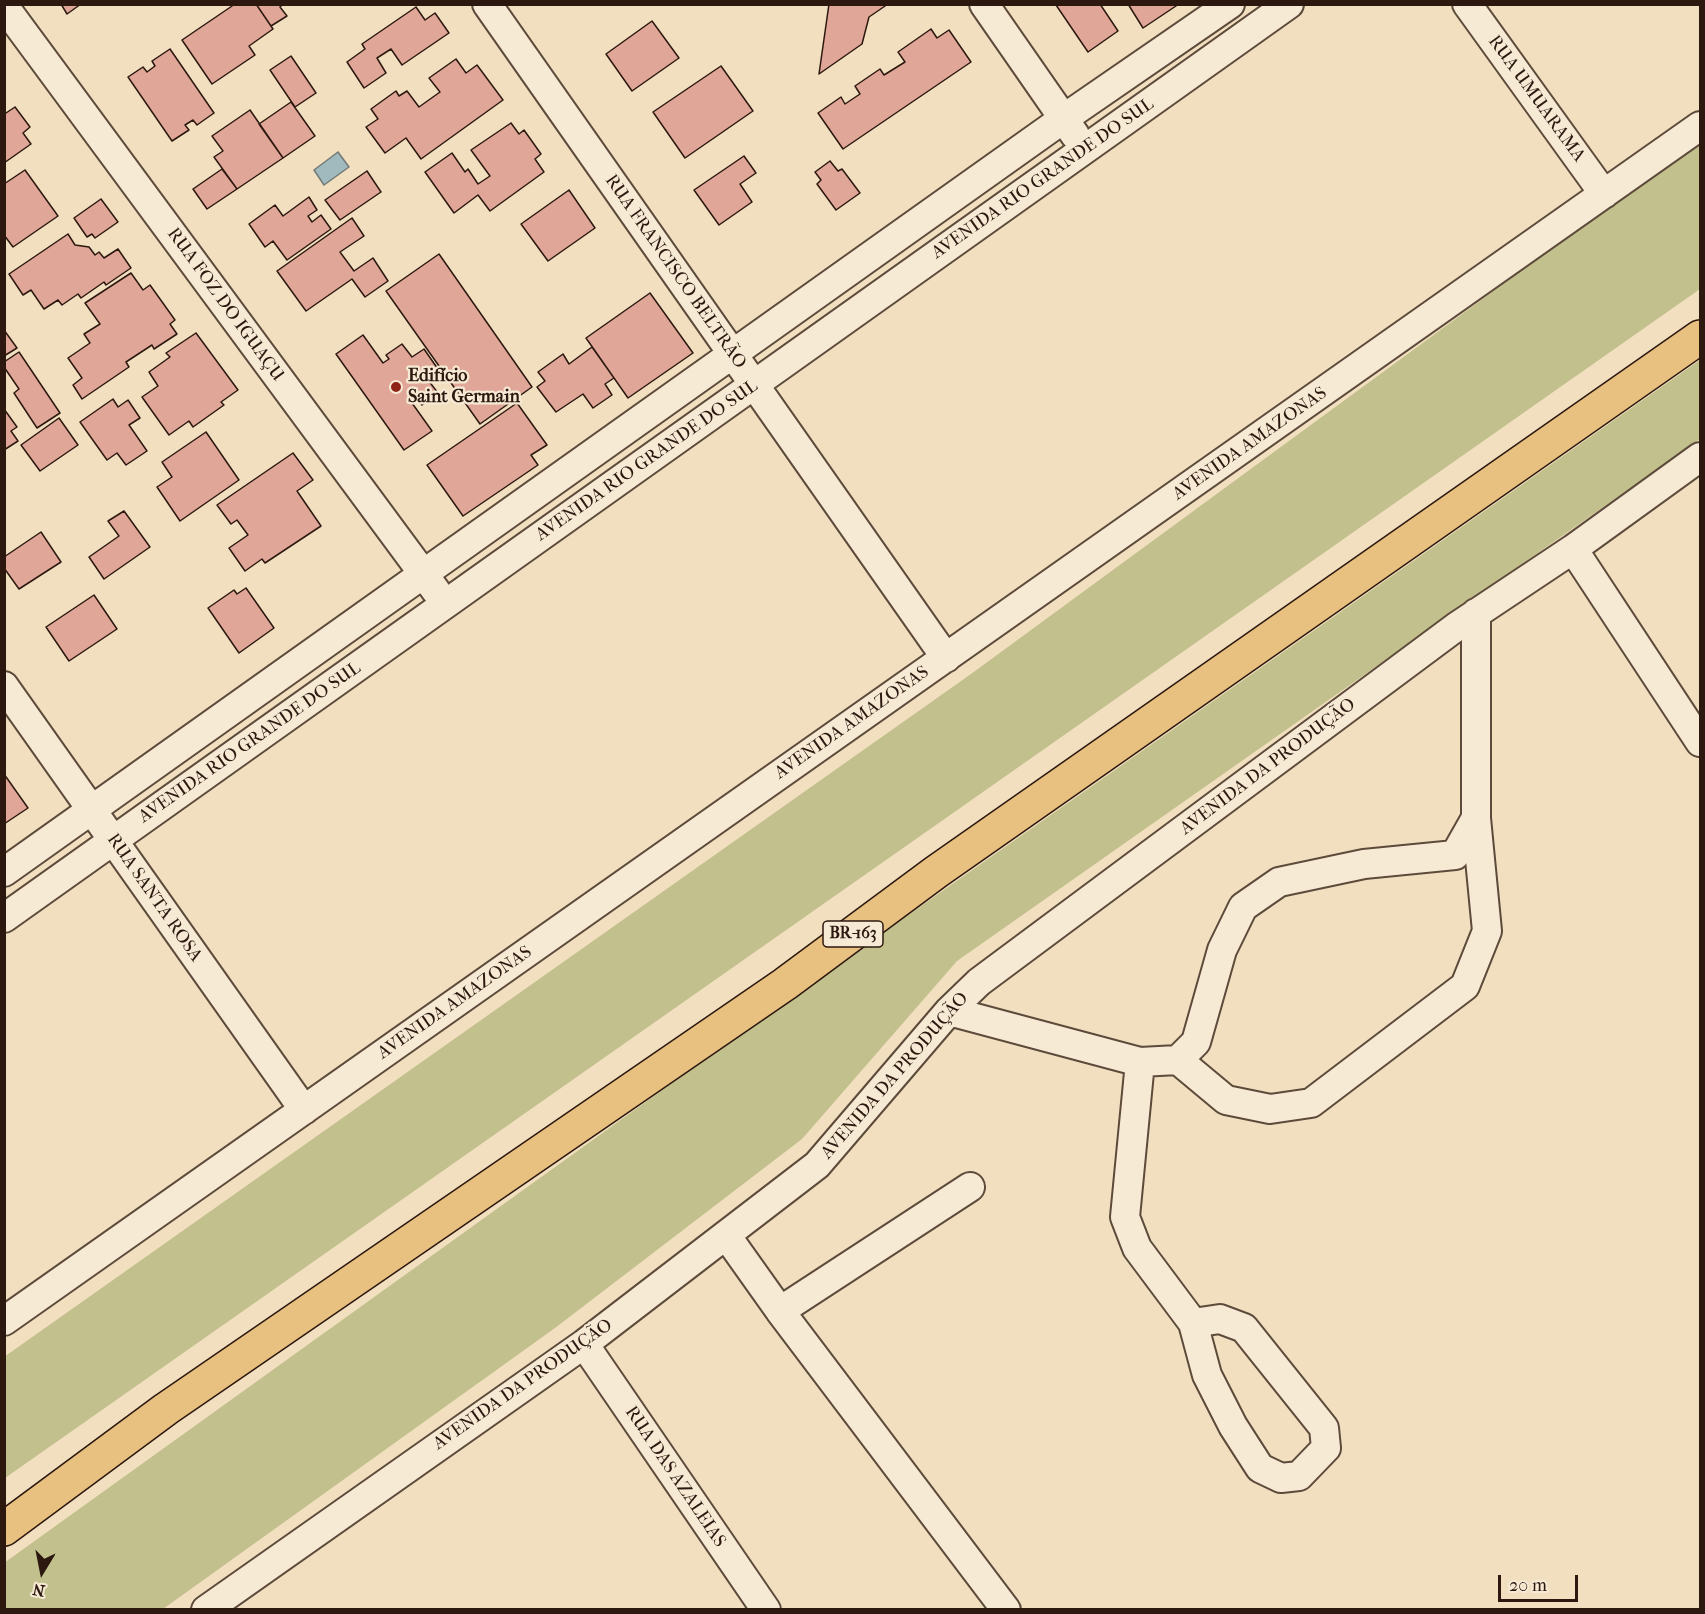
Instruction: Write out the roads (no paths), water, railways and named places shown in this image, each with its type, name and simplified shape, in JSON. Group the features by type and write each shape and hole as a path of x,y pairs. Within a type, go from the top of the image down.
{"highway":[{"name":"BR-163","path":"4,1529 166,1409 785,984 936,872 1701,337"}],"street":[{"name":"RUA FRANCISCO BELTRÃO","path":"487,4 946,658"},
{"path":"984,4 1085,149"},
{"name":"AVENIDA RIO GRANDE DO SUL","path":"4,872 424,576 1063,119 1230,4"},
{"name":"AVENIDA RIO GRANDE DO SUL","path":"4,918 1289,4"},
{"name":"RUA UMUARAMA","path":"1467,4 1604,194"},
{"name":"RUA FOZ DO IGUAÇU","path":"4,6 445,604"},
{"name":"AVENIDA AMAZONAS","path":"4,1321 1701,126"},
{"name":"AVENIDA DA PRODUÇÃO","path":"206,1610 584,1344 817,1165 949,1011 979,982 1476,613 1573,549 1701,457"},
{"path":"1573,549 1701,742"},
{"path":"1178,1060 1226,1100 1270,1109 1311,1103 1465,986 1487,931 1476,818 1476,613"},
{"name":"RUA SANTA ROSA","path":"4,686 304,1110"},
{"path":"949,1011 1140,1062 1178,1060 1196,1042 1222,950 1243,907 1279,882 1364,864 1455,855 1476,818"},
{"path":"1140,1062 1125,1217 1137,1248 1193,1323 1207,1375 1233,1426 1260,1468 1281,1478 1299,1476 1326,1448 1324,1428 1244,1328 1220,1319 1193,1323"},
{"path":"780,1311 970,1187"},
{"path":"726,1235 780,1311 1006,1610"},
{"name":"RUA DAS AZALEIAS","path":"584,1344 766,1610"}],"water":[{"path":"338,152 349,167 324,185 314,170"}],"place":[{"name":"Edifício Saint Germain","path":"396,387"}]}
